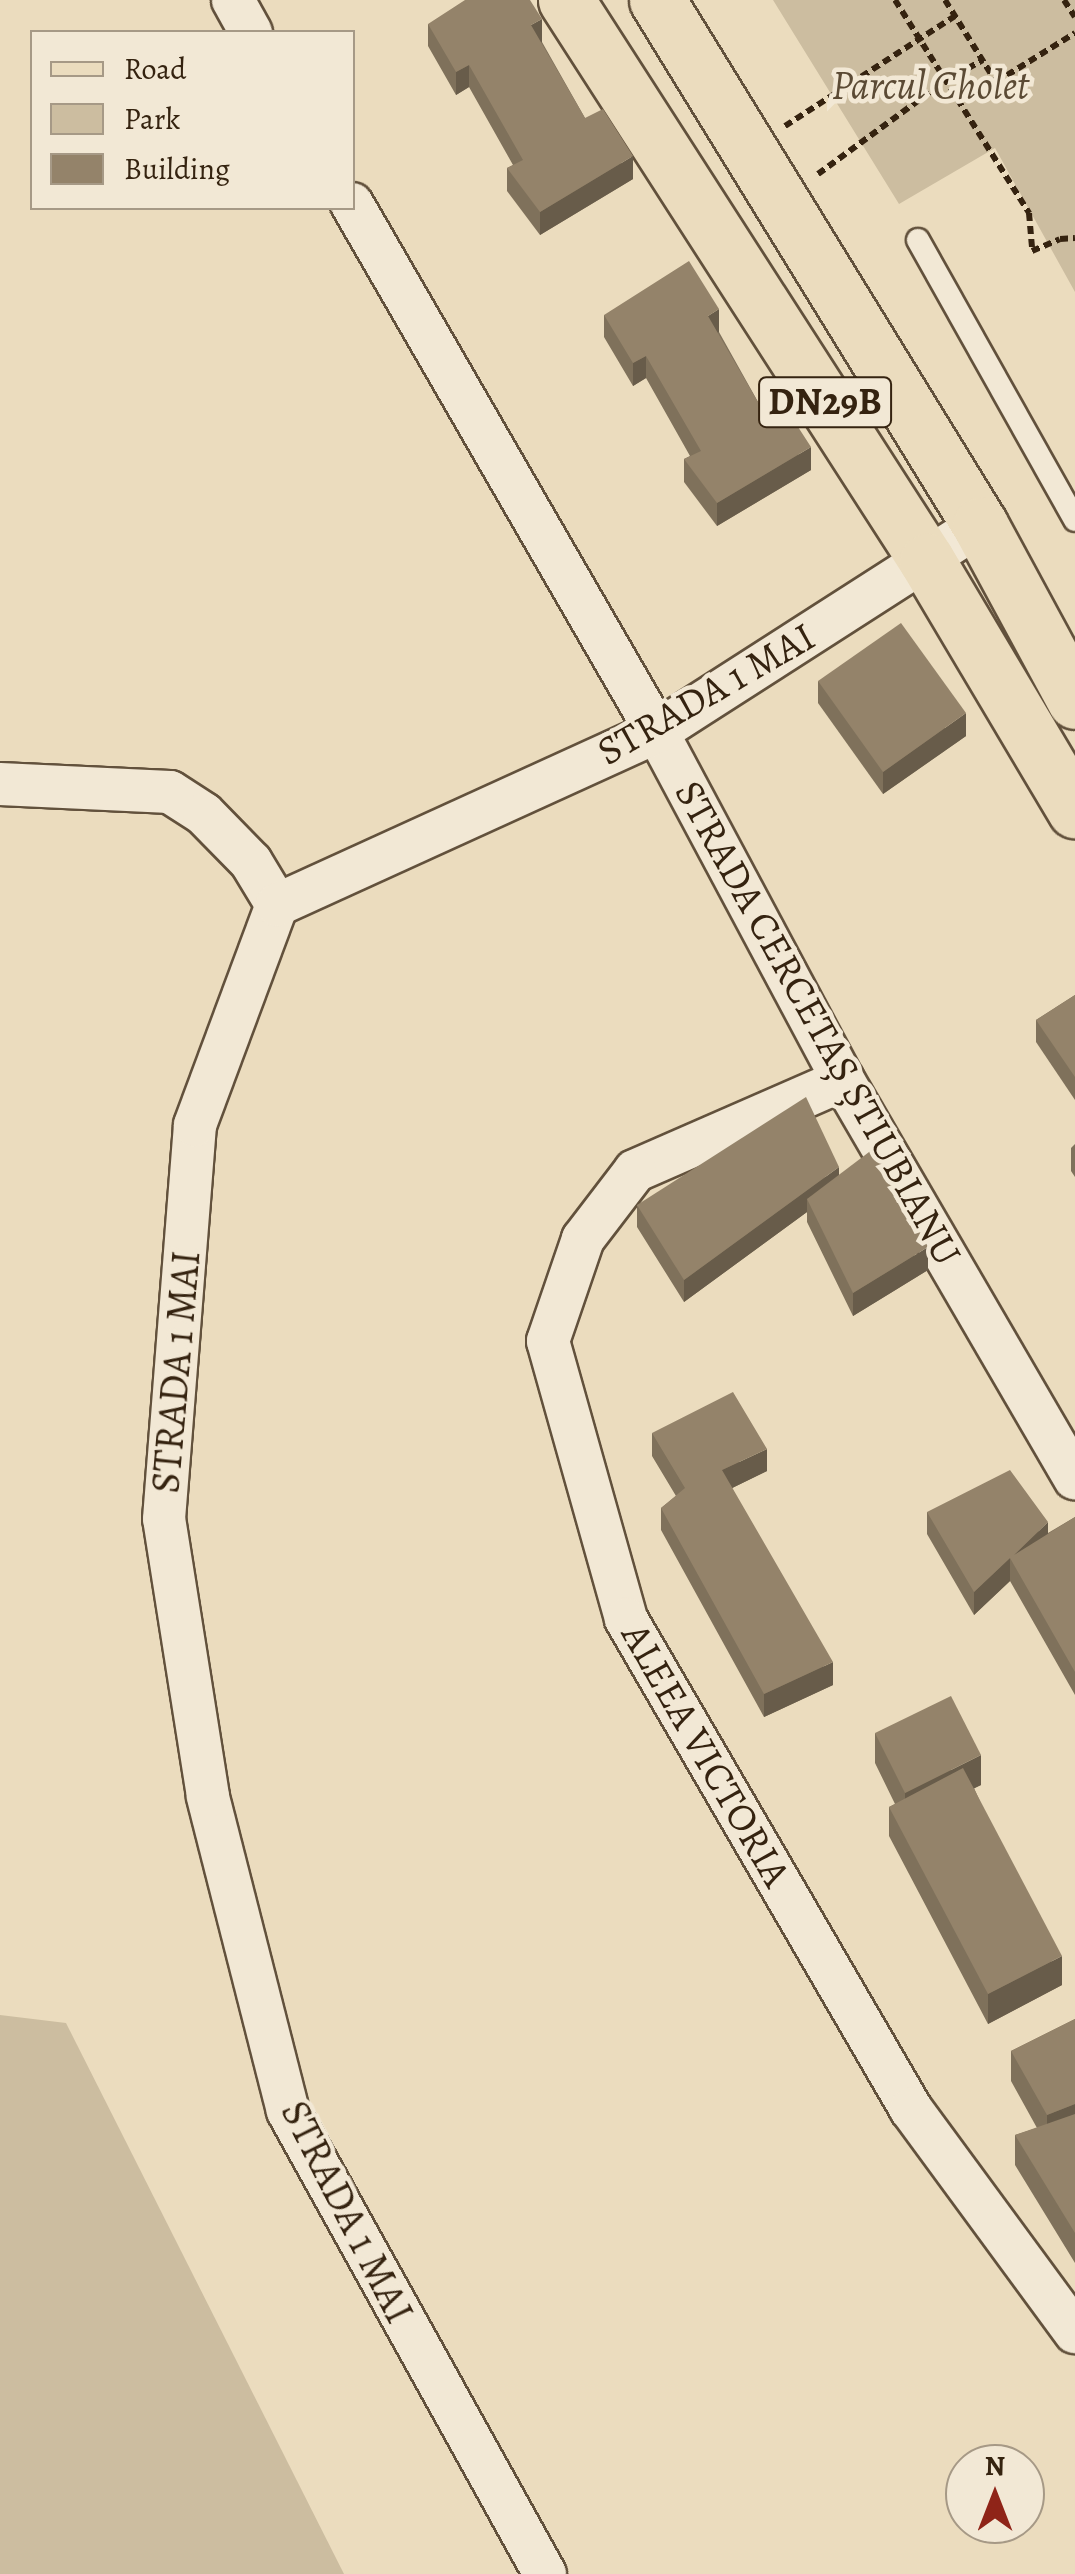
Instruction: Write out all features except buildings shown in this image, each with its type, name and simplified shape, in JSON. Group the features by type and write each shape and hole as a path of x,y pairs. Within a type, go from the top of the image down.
{"main road":[{"name":"DN29B","path":"566,0 927,561 1058,748 1075,810"},
{"name":"DN29B","path":"657,0 980,526 1075,701"}],"street":[{"path":"232,0 250,30"},
{"name":"STRADA CERCETAȘ ȘTIUBIANU","path":"355,209 657,732 842,1080 1075,1478"},
{"name":"STRADA 1 MAI","path":"545,2574 288,2111 208,1796 164,1519 196,1125 278,905 657,732 980,526"},
{"path":"0,784 170,792 204,814 251,862 278,905"},
{"name":"ALEEA VICTORIA","path":"842,1080 635,1171 583,1240 548,1341 626,1619 911,2109 1075,2332"}],"lane":[{"path":"918,240 1075,520"}],"path":[{"path":"896,0 1029,213 1032,251 1060,239 1075,238"},
{"path":"945,0 996,82 1075,33"},
{"path":"1064,0 1075,18"},
{"path":"747,152 955,16"},
{"path":"781,201 945,81 983,60"}],"green space":[{"name":"Parcul Cholet","path":"773,0 1075,0 1075,292 995,148 899,204"},
{"path":"0,2015 66,2023 344,2574 0,2574"}]}
